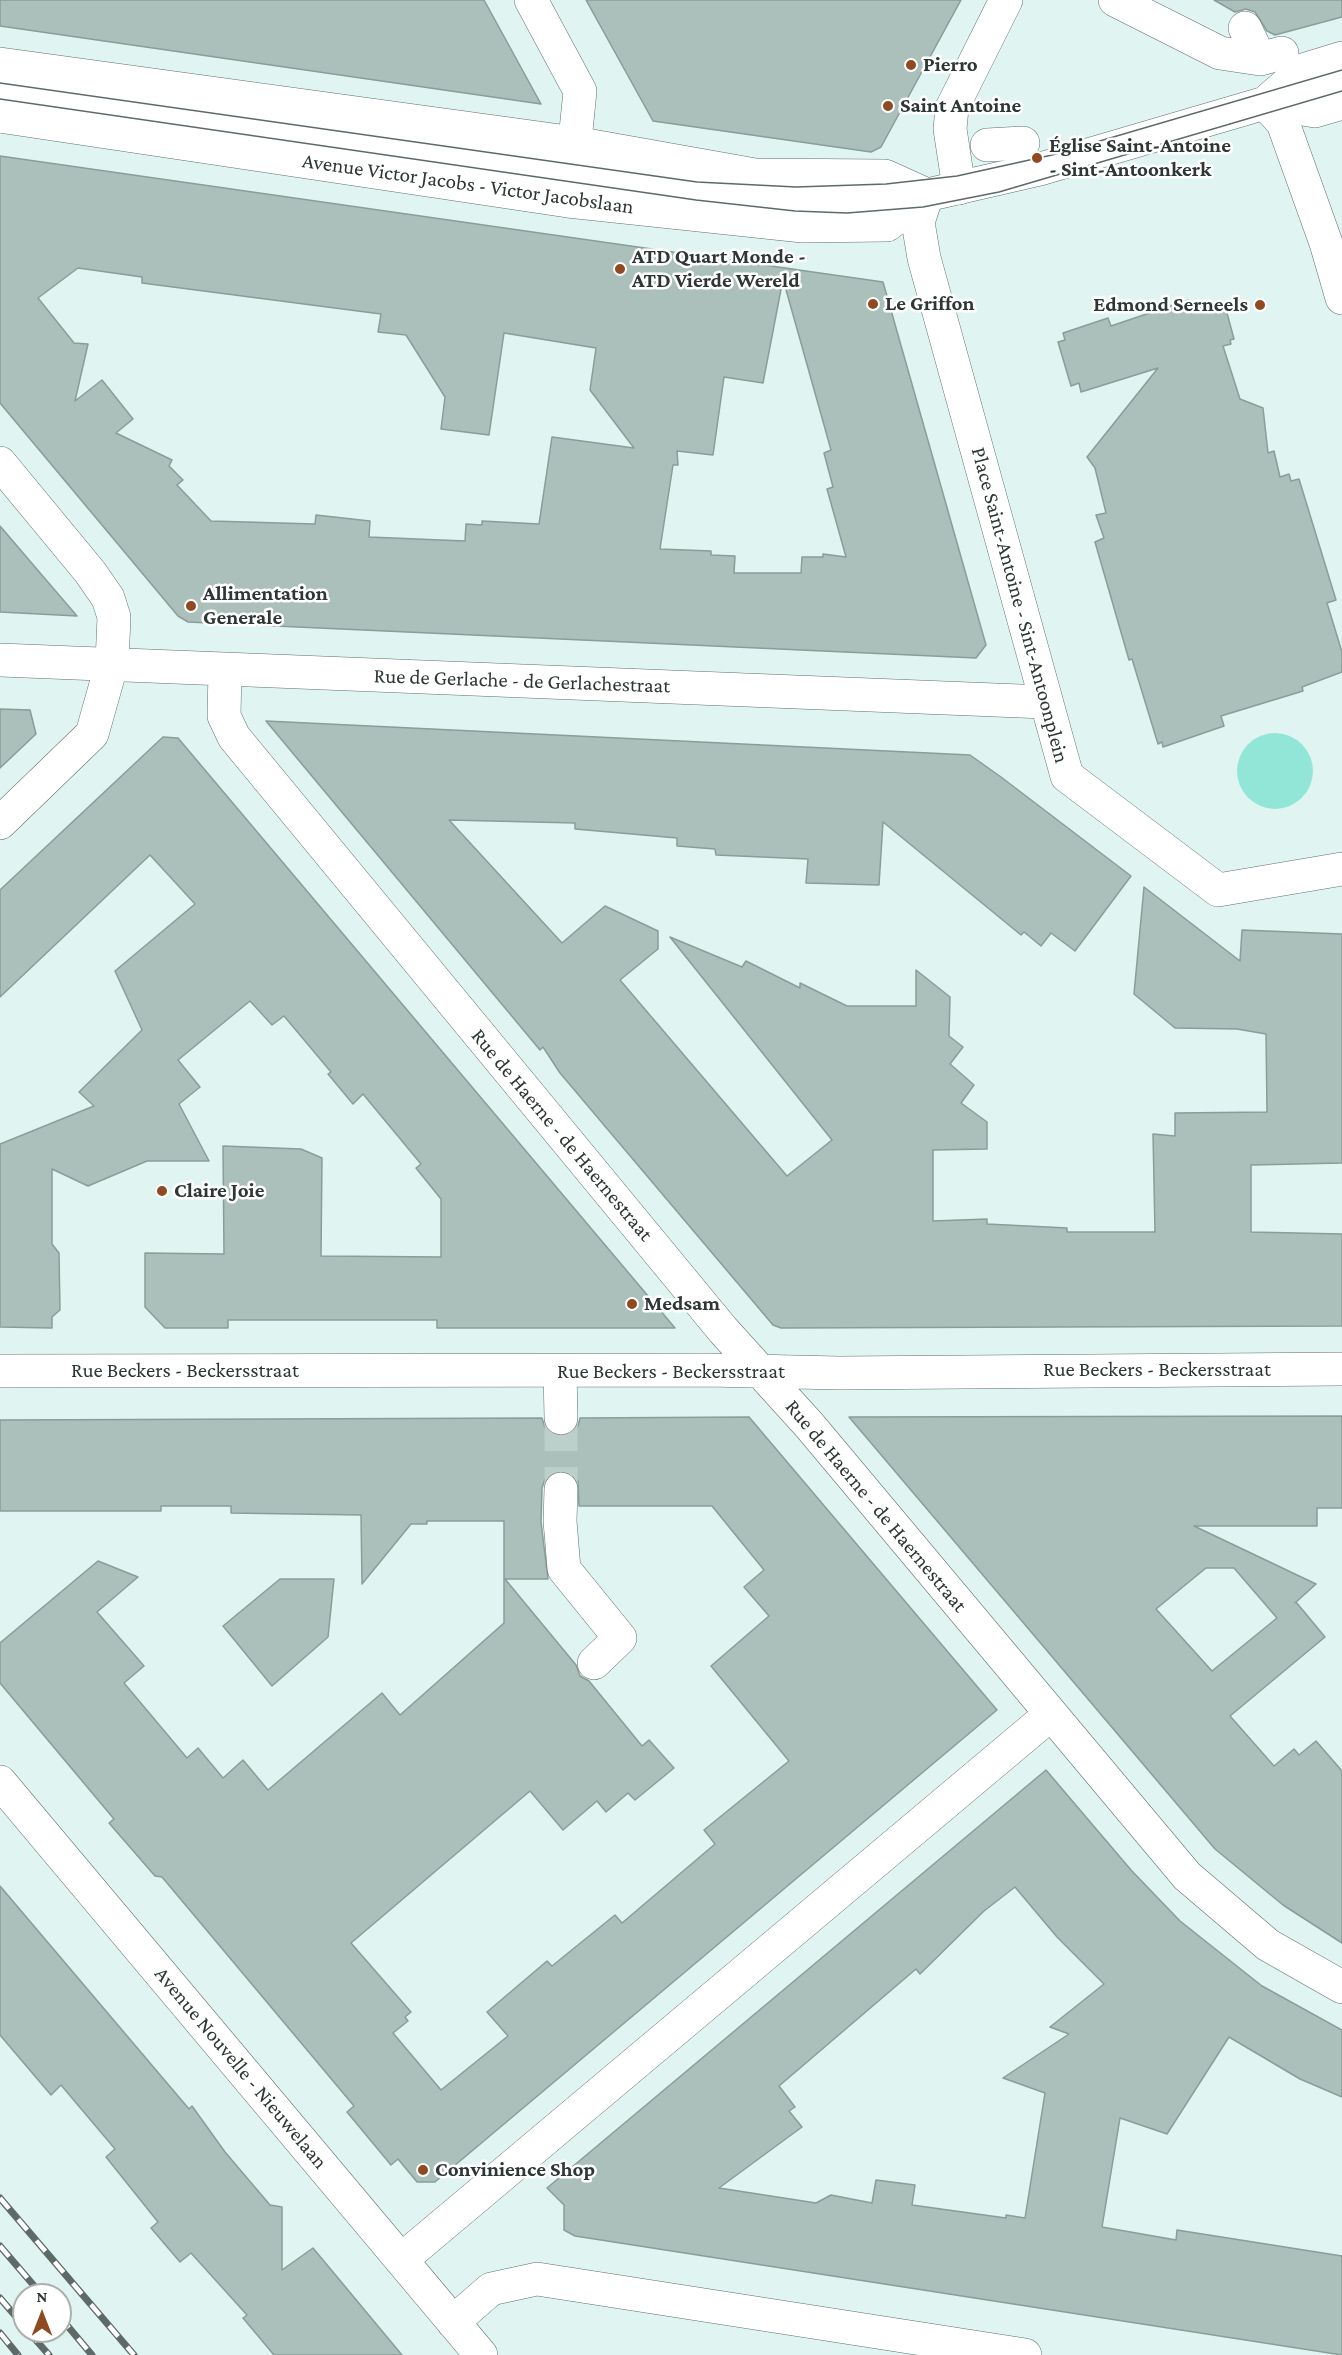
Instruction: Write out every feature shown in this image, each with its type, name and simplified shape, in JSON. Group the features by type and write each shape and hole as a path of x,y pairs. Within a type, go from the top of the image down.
{"street":[{"path":"531,0 580,91 571,172"},
{"path":"959,188 950,129 952,108 1006,0"},
{"path":"1115,0 1220,53 1315,111 1342,103"},
{"path":"1245,28 1263,79 1283,123 1326,243 1342,298"},
{"path":"927,195 1040,169 1263,79 1304,70 1342,58"},
{"name":"Avenue Victor Jacobs - Victor Jacobslaan","path":"0,64 571,172 803,226 886,225 927,195 885,176 571,172 0,116"},
{"path":"1263,79 1342,82"},
{"name":"Avenue Victor Jacobs - Victor Jacobslaan","path":"0,91 571,172"},
{"path":"987,145 1023,143"},
{"name":"Place Saint-Antoine - Sint-Antoonplein","path":"927,195 918,222 924,258 1067,776 1218,890 1342,869"},
{"path":"0,463 108,598 114,617 112,663 92,734 0,823"},
{"name":"Rue de Gerlache - de Gerlachestraat","path":"0,660 1045,702"},
{"name":"Rue de Haerne - de Haernestraat","path":"225,670 224,716 234,737 716,1321 810,1426 1187,1876 1268,1945 1342,1987"},
{"name":"Rue Beckers - Beckersstraat","path":"0,1371 761,1372 1342,1369"},
{"path":"560,1371 561,1418"},
{"path":"561,1489 560,1521 564,1569 620,1638 594,1663"},
{"path":"401,2260 1051,1714"},
{"name":"Avenue Nouvelle - Nieuwelaan","path":"0,1782 481,2355"},
{"path":"453,2322 491,2289 537,2280 1025,2355"}],"green space":[{"path":"1275,733 1290,736 1302,744 1310,756 1313,771 1310,786 1302,798 1290,806 1275,809 1260,806 1248,798 1240,786 1237,771 1240,756 1248,744 1260,736"}],"building":[{"path":"0,0 484,0 541,104 0,26"},
{"path":"586,0 961,0 881,147 871,152 653,121"},
{"path":"1214,0 1342,0 1342,17 1275,35 1267,31 1255,12 1246,9 1235,12"},
{"path":"0,156 883,282 986,645 976,658 188,622 178,616 0,403","holes":["78,268 142,277 142,283 381,314 378,332 406,335 445,397 441,429 489,435 504,333 596,348 590,390 634,448 552,437 539,524 482,521 482,525 466,524 465,541 369,537 370,521 316,515 315,524 211,521 177,485 183,480 169,466 172,460 116,433 133,419 102,380 75,401 88,344 74,343 38,298","783,279 831,450 824,453 833,487 827,489 846,557 823,554 823,557 802,557 801,573 734,573 735,556 711,555 711,551 660,549 673,465 678,465 677,451 713,455 724,377 763,383"]},
{"path":"1188,300 1205,309 1224,302 1234,339 1230,340 1231,344 1223,346 1240,399 1263,408 1268,453 1274,451 1280,477 1289,474 1291,481 1299,479 1336,600 1327,603 1342,652 1342,672 1302,687 1303,691 1221,716 1224,726 1163,747 1162,742 1158,744 1132,659 1129,660 1095,542 1104,538 1096,515 1106,513 1095,468 1087,457 1158,368 1081,392 1079,383 1071,386 1058,342 1065,340 1063,333 1108,318 1111,326"},
{"path":"0,526 41,574 77,616 0,612"},
{"path":"0,709 30,710 36,734 0,768"},
{"path":"266,721 970,755 1001,777 1131,876 1075,951 1051,933 1041,946 1024,932 1021,935 883,822 879,885 806,883 808,859 716,855 715,849 677,846 677,838 575,829 575,823 449,820 562,943 605,906 658,931 658,949 620,980 787,1176 832,1140 670,937 742,967 746,961 800,988 800,983 847,1006 916,1006 916,970 950,997 949,1036 963,1047 950,1064 974,1085 961,1103 987,1122 987,1149 933,1150 933,1221 987,1219 987,1224 1067,1228 1067,1232 1155,1232 1153,1134 1175,1136 1175,1113 1267,1112 1266,1034 1237,1029 1175,1028 1134,994 1144,887 1240,961 1242,930 1342,934 1342,1163 1251,1165 1251,1232 1342,1234 1342,1326 781,1328 773,1325 560,1073 543,1047 540,1050"},
{"path":"163,737 178,738 675,1328 437,1328 437,1320 228,1320 228,1328 165,1328 145,1307 145,1253 224,1254 223,1146 301,1149 322,1158 321,1256 441,1257 441,1199 416,1168 421,1164 363,1094 353,1104 328,1074 331,1072 284,1016 272,1025 250,1001 178,1060 200,1087 179,1104 209,1161 147,1161 88,1186 52,1169 52,1244 59,1253 60,1310 52,1317 52,1328 0,1327 0,1144 94,1106 79,1092 142,1030 115,971 195,904 150,855 0,997 0,890"},
{"path":"1342,1416 1342,1508 1317,1508 1317,1526 1194,1526 1316,1584 1296,1602 1325,1637 1230,1716 1274,1766 1294,1749 1299,1755 1316,1741 1342,1771 1342,1943 1283,1905 1215,1849 849,1417","holes":["1206,1568 1234,1568 1277,1618 1212,1671 1156,1609"]},
{"path":"749,1417 997,1710 435,2182 417,2182 398,2159 391,2165 347,2112 354,2106 162,1877 155,1876 109,1823 114,1819 0,1683 0,1643 98,1561 138,1577 97,1612 144,1666 124,1683 187,1758 198,1748 223,1778 243,1760 268,1790 382,1693 400,1715 504,1623 504,1521 427,1521 427,1524 411,1524 362,1584 361,1515 231,1513 231,1506 161,1506 161,1511 0,1511 0,1420 542,1418 545,1428 561,1437 571,1434 578,1426 580,1418","holes":["561,1470 570,1473 578,1481 579,1506 712,1506 764,1570 744,1587 769,1616 711,1666 789,1761 704,1830 715,1844 622,1923 615,1915 552,1966 547,1961 487,2012 508,2036 441,2090 393,2033 408,2021 405,2017 411,2012 351,1943 530,1791 563,1830 597,1801 606,1812 628,1793 635,1800 674,1768 649,1740 642,1746 589,1681 580,1676 576,1665 505,1579 548,1579 541,1522 542,1488 545,1479 552,1473"]},
{"path":"280,1579 334,1579 328,1637 272,1686 223,1626"},
{"path":"1046,1770 1131,1870 1180,1921 1262,1986 1342,2030 1342,2097 1300,2079 1229,2037 1167,2134 1120,2118 1102,2227 1176,2240 1177,2230 1342,2256 1342,2355 575,2236 564,2230 564,2205 547,2188","holes":["1015,1887 1057,1937 1104,1984 1050,2027 1069,2034 1003,2078 1045,2093 1025,2218 1006,2215 1006,2218 912,2205 915,2185 876,2180 872,2203 831,2195 816,2203 719,2188 802,2127 789,2111 795,2107 779,2086 916,1969 920,1974 984,1911"]},
{"path":"0,1886 189,2109 192,2106 225,2152 270,2205 282,2207 282,2270 313,2248 402,2355 274,2355 243,2318 247,2315 191,2253 180,2262 151,2228 158,2222 106,2157 115,2149 61,2085 51,2095 0,2035"}],"tunnel":[{"path":"561,1418 561,1489"}],"tram line":[{"path":"0,83 697,182 796,187 886,184 957,176 1052,155 1342,70"},
{"path":"0,99 696,200 795,211 847,213 923,207 999,192 1342,91"}],"railway":[{"path":"0,2198 134,2355"},
{"path":"0,2246 32,2283"},
{"path":"0,2298 12,2312"},
{"path":"72,2331 92,2355"},
{"path":"0,2333 18,2355"},
{"path":"38,2343 49,2355"}],"place":[{"name":"Pierro","path":"911,65"},
{"name":"Saint Antoine","path":"888,106"},
{"name":"Église Saint-Antoine - Sint-Antoonkerk","path":"1037,158"},
{"name":"ATD Quart Monde - ATD Vierde Wereld","path":"620,269"},
{"name":"Le Griffon","path":"873,304"},
{"name":"Edmond Serneels","path":"1260,305"},
{"name":"Allimentation Generale","path":"191,606"},
{"name":"Claire Joie","path":"162,1191"},
{"name":"Medsam","path":"632,1304"},
{"name":"Convinience Shop","path":"423,2170"}]}
